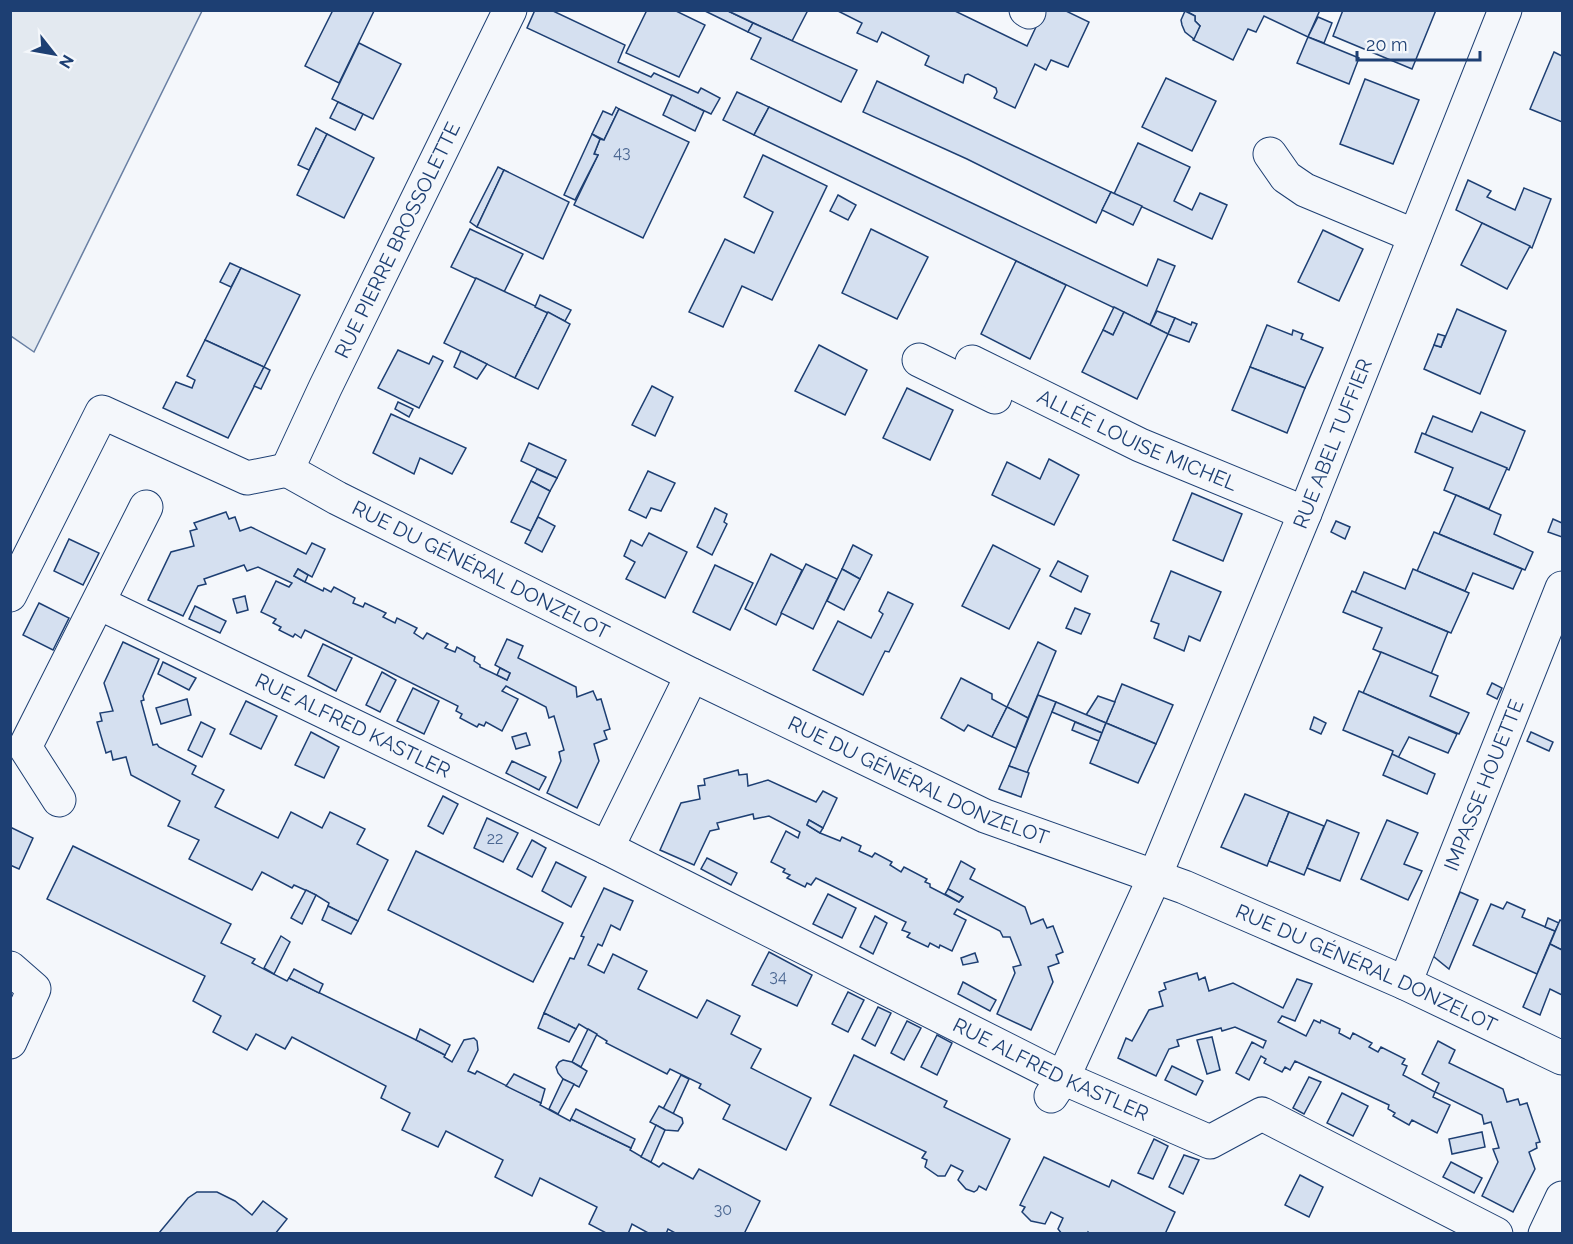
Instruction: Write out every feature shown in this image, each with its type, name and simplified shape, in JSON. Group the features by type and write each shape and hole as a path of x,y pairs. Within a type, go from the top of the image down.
{"street":[{"name":"RUE PIERRE BROSSOLETTE","path":"287,470 510,10"},
{"name":"RUE ABEL TUFFIER","path":"1056,1088 1155,876 1305,513 1505,10"},
{"path":"1270,154 1286,177 1305,190 1415,236"},
{"path":"919,360 1131,464 1144,465 1176,460"},
{"name":"ALLÉE LOUISE MICHEL","path":"972,362 1140,445 1305,513"},
{"path":"10,595 102,412 248,478 287,470"},
{"name":"RUE DU GÉNÉRAL DONZELOT","path":"287,470 348,504 692,675 985,816 1184,886 1405,983 1563,1058"},
{"path":"59,800 25,747 146,507"},
{"name":"IMPASSE HOUETTE","path":"1405,983 1563,588"},
{"name":"RUE ALFRED KASTLER","path":"99,603 607,848 1056,1088 1210,1142 1262,1114 1496,1233"},
{"path":"607,848 692,675"},
{"path":"10,968 34,988 10,1042"},
{"path":"1545,1233 1563,1198"}],"shaded area":[{"path":"11,10 202,11 34,352 11,336"}],"building":[{"path":"333,10 374,11 339,83 305,66"},
{"path":"535,10 551,10 625,45 618,62 651,77 654,73 698,93 701,88 720,98 711,114 527,28"},
{"path":"647,10 674,10 705,25 679,77 626,53"},
{"path":"703,10 726,10 753,23 748,32"},
{"path":"726,10 808,10 792,41"},
{"path":"836,10 953,10 1027,46 1044,10 1064,10 1089,22 1068,67 1051,60 1046,70 1035,64 1015,108 994,98 996,88 968,74 965,75 963,83 925,65 929,56 882,32 877,42 857,33 862,23"},
{"path":"1184,10 1320,10 1308,37 1264,16 1256,32 1248,29 1233,60 1193,40 1200,26 1195,21 1195,16"},
{"path":"1343,10 1436,10 1412,69 1333,36"},
{"path":"1185,11 1195,16 1195,21 1200,26 1194,39 1185,32 1182,25 1181,20"},
{"path":"1318,17 1332,23 1324,43 1308,37"},
{"path":"753,23 857,70 841,102 751,59 761,38 748,32"},
{"path":"1308,37 1359,58 1349,84 1297,63"},
{"path":"359,43 401,64 373,119 332,99"},
{"path":"1554,52 1562,56 1562,122 1530,109"},
{"path":"1166,78 1216,101 1192,151 1142,127"},
{"path":"1365,79 1419,100 1393,164 1340,144"},
{"path":"877,81 1111,192 1096,223 967,159 863,112"},
{"path":"737,92 769,107 754,135 723,120"},
{"path":"672,95 704,111 695,131 663,115"},
{"path":"338,102 363,114 355,130 330,118"},
{"path":"616,107 619,109 604,140 592,134 603,111 612,115"},
{"path":"769,107 1147,286 1158,259 1175,266 1150,325 754,135"},
{"path":"619,109 689,142 643,238 574,205 598,155 594,154 600,139 604,140"},
{"path":"316,128 327,134 309,170 298,165"},
{"path":"327,134 374,158 344,218 297,195"},
{"path":"592,134 600,139 594,154 598,155 575,200 564,195"},
{"path":"1138,143 1190,167 1174,201 1192,210 1200,193 1227,205 1212,239 1114,194"},
{"path":"763,155 827,186 772,300 742,286 723,327 689,312 725,239 754,253 773,212 744,197"},
{"path":"498,167 504,170 477,227 470,222"},
{"path":"504,170 569,202 543,259 477,227"},
{"path":"1468,180 1491,191 1487,197 1515,210 1524,188 1551,199 1532,248 1456,210"},
{"path":"1111,192 1142,206 1133,225 1102,210"},
{"path":"838,195 856,205 848,220 830,211"},
{"path":"1482,223 1530,246 1507,289 1461,265"},
{"path":"470,229 523,254 504,292 451,267"},
{"path":"871,229 928,257 897,319 842,293"},
{"path":"1323,230 1363,249 1339,301 1298,282"},
{"path":"1016,261 1066,285 1030,359 981,334"},
{"path":"230,263 241,268 231,287 220,282"},
{"path":"241,268 300,295 264,367 205,340"},
{"path":"476,278 548,312 515,378 444,343"},
{"path":"540,295 571,310 565,321 535,307"},
{"path":"1114,307 1124,312 1113,335 1103,330"},
{"path":"1457,309 1506,331 1480,394 1424,369 1434,345 1441,347"},
{"path":"1157,311 1175,318 1168,334 1150,325"},
{"path":"548,312 570,324 538,389 515,378"},
{"path":"1124,312 1168,334 1137,399 1082,372 1103,330 1113,335"},
{"path":"1175,318 1191,325 1192,322 1197,324 1189,342 1168,334"},
{"path":"1267,325 1292,335 1293,330 1303,334 1301,339 1323,348 1305,388 1250,367"},
{"path":"1438,334 1445,336 1441,347 1434,345"},
{"path":"205,340 264,367 228,438 163,408 176,382 192,388 195,380 187,376"},
{"path":"819,345 867,370 845,415 795,391"},
{"path":"398,350 429,364 433,356 443,361 419,408 378,388"},
{"path":"461,351 487,364 477,379 454,367"},
{"path":"264,367 270,370 261,389 254,386"},
{"path":"1250,367 1305,388 1287,433 1232,410"},
{"path":"652,386 673,397 655,436 632,425"},
{"path":"907,388 953,410 930,460 883,438"},
{"path":"398,402 413,409 409,417 395,409"},
{"path":"1481,412 1525,431 1509,470 1425,435 1433,416 1472,432"},
{"path":"391,414 466,448 452,474 420,458 414,474 373,453"},
{"path":"1422,433 1507,468 1489,509 1444,490 1453,468 1415,452"},
{"path":"529,443 566,460 557,478 521,461"},
{"path":"1049,459 1079,475 1054,525 992,495 1007,462 1040,479"},
{"path":"537,469 557,478 550,491 531,481"},
{"path":"648,471 675,483 661,511 651,508 646,518 629,510"},
{"path":"531,481 550,491 531,531 511,522"},
{"path":"1192,493 1242,514 1223,561 1173,540"},
{"path":"1456,495 1501,515 1494,534 1533,552 1525,570 1439,534"},
{"path":"715,508 727,514 724,522 727,524 712,555 697,547"},
{"path":"226,512 229,519 235,517 240,531 251,527 306,554 312,543 325,549 312,577 298,569 294,576 323,591 324,588 331,592 334,587 355,598 353,603 363,607 365,603 386,613 383,617 395,623 397,618 417,628 414,633 423,639 427,633 448,644 445,648 455,652 457,647 475,657 474,661 480,667 507,680 510,673 495,665 507,639 523,646 518,658 576,687 577,697 593,691 597,700 601,699 610,729 604,731 607,739 594,744 599,761 577,808 547,793 561,761 559,752 564,750 554,716 549,718 546,707 506,686 502,691 518,699 502,731 486,722 484,726 479,724 477,727 460,718 462,714 456,711 458,706 305,630 301,638 279,630 281,627 273,623 276,619 261,612 276,581 289,587 292,583 258,567 247,571 244,565 204,579 206,584 198,586 183,616 148,600 171,552 194,546 190,531 197,529 194,523"},
{"path":"538,517 555,526 542,552 525,543"},
{"path":"1553,519 1562,523 1562,537 1548,532"},
{"path":"1336,521 1350,527 1345,539 1331,532"},
{"path":"1434,532 1522,569 1513,589 1473,573 1465,591 1417,571"},
{"path":"649,533 687,552 665,598 626,579 635,562 624,556 631,540 642,546"},
{"path":"69,539 99,553 83,585 54,571"},
{"path":"853,545 872,555 860,579 842,569"},
{"path":"993,545 1040,569 1009,629 962,606"},
{"path":"771,554 802,570 776,625 745,609"},
{"path":"1058,561 1088,576 1081,592 1050,576"},
{"path":"806,564 837,579 813,629 781,613"},
{"path":"715,565 753,583 730,630 693,612"},
{"path":"298,569 308,575 305,582 294,576"},
{"path":"842,569 860,579 844,610 827,601"},
{"path":"1413,569 1469,593 1451,633 1355,593 1364,572 1405,589"},
{"path":"1171,571 1221,592 1200,641 1189,636 1184,651 1154,638 1159,624 1151,621"},
{"path":"1352,591 1448,632 1431,674 1373,649 1382,628 1343,612"},
{"path":"888,592 913,604 889,652 885,651 863,695 813,670 838,621 871,638 883,614 879,611"},
{"path":"245,596 248,610 237,613 233,599"},
{"path":"39,603 69,618 53,650 23,635"},
{"path":"195,606 226,621 220,633 189,619"},
{"path":"1075,608 1090,614 1081,634 1066,628"},
{"path":"123,642 159,659 143,696 144,700 141,701 153,745 157,744 196,766 192,774 224,790 215,807 278,838 291,812 322,828 330,812 365,829 357,844 388,860 358,921 328,906 329,903 316,895 294,885 292,888 262,872 252,890 189,859 199,840 168,826 180,801 131,775 126,757 113,760 111,751 106,753 97,722 102,721 100,713 113,711 104,683"},
{"path":"1038,642 1056,651 1028,718 1007,707"},
{"path":"323,644 352,658 336,691 308,676"},
{"path":"1381,652 1438,676 1430,696 1469,713 1459,734 1363,693"},
{"path":"163,662 196,678 189,690 158,674"},
{"path":"500,668 510,673 507,680 497,675"},
{"path":"382,672 396,680 380,712 366,705"},
{"path":"961,678 992,694 992,699 1007,707 992,737 968,725 964,731 941,718"},
{"path":"1492,683 1502,688 1497,699 1487,694"},
{"path":"1122,684 1173,705 1156,744 1106,723"},
{"path":"413,688 439,701 424,734 397,721"},
{"path":"1359,691 1457,734 1448,753 1409,737 1398,758 1392,754 1393,751 1343,730"},
{"path":"1038,695 1056,702 1027,773 1009,766"},
{"path":"1098,696 1115,702 1106,723 1086,715"},
{"path":"187,699 191,715 161,724 156,708"},
{"path":"246,701 277,716 261,749 230,734"},
{"path":"1056,702 1106,723 1102,733 1052,712"},
{"path":"1007,707 1028,718 1016,748 992,737"},
{"path":"1314,717 1326,723 1321,734 1310,729"},
{"path":"201,722 215,729 202,757 188,750"},
{"path":"1075,722 1102,733 1099,741 1072,730"},
{"path":"1106,723 1156,744 1138,783 1090,763"},
{"path":"311,732 339,747 324,778 295,765"},
{"path":"1531,732 1553,742 1549,751 1527,741"},
{"path":"526,733 530,745 516,749 512,737"},
{"path":"1392,754 1435,774 1427,794 1383,775"},
{"path":"512,761 546,777 539,790 506,773"},
{"path":"1009,766 1029,773 1021,797 999,789"},
{"path":"738,770 739,775 747,774 748,786 768,780 816,802 823,791 837,798 823,828 809,820 807,825 840,841 842,837 861,846 859,851 872,857 875,853 892,862 890,865 901,872 904,867 927,879 925,882 930,884 930,887 959,902 963,897 948,889 961,861 975,869 970,879 1025,907 1031,924 1043,919 1047,928 1053,926 1063,952 1056,955 1059,963 1048,967 1053,982 1031,1030 997,1014 1015,973 1013,967 1021,965 1010,937 1003,937 1000,931 957,909 954,914 966,920 952,951 930,943 928,947 907,937 910,933 902,930 906,922 816,878 811,885 807,883 805,887 787,878 790,875 783,872 785,869 771,862 786,831 798,838 800,832 769,816 754,819 753,814 717,823 719,829 710,831 694,865 660,850 681,803 700,799 698,786 705,785 704,779"},
{"path":"1245,794 1289,812 1267,866 1221,847"},
{"path":"443,796 458,804 443,834 428,826"},
{"path":"1289,812 1324,826 1304,875 1269,861"},
{"path":"487,818 518,833 503,862 474,848"},
{"path":"809,820 823,828 820,833 807,825"},
{"path":"1327,820 1359,833 1340,881 1307,868"},
{"path":"1387,820 1418,833 1404,864 1422,871 1408,900 1361,879"},
{"path":"10,827 33,838 19,869 10,865"},
{"path":"532,840 546,848 532,877 517,869"},
{"path":"73,846 231,924 221,943 255,959 252,963 287,981 289,978 416,1040 445,1055 444,1057 452,1062 464,1040 474,1038 477,1041 478,1050 468,1071 475,1074 477,1071 541,1103 540,1105 570,1121 571,1119 631,1148 630,1150 659,1167 663,1163 693,1179 699,1169 760,1201 744,1234 677,1234 668,1229 666,1234 650,1234 632,1224 628,1234 608,1234 589,1224 597,1207 540,1178 532,1196 495,1177 503,1160 446,1131 438,1147 402,1130 410,1113 381,1098 386,1086 292,1037 285,1049 256,1034 247,1050 213,1032 221,1016 193,1001 205,976 47,899"},
{"path":"416,851 563,923 533,982 388,910"},
{"path":"707,858 737,873 731,885 701,869"},
{"path":"556,862 586,877 571,907 542,891"},
{"path":"604,888 633,901 620,930 611,925 602,946 598,944 588,965 604,973 613,954 647,971 638,989 697,1018 707,1000 740,1016 731,1034 761,1049 751,1068 811,1098 786,1150 723,1119 730,1105 699,1088 701,1084 670,1069 667,1074 606,1043 607,1041 579,1024 576,1029 544,1013 570,958 574,959 584,937 581,936"},
{"path":"948,889 963,897 959,902 945,894"},
{"path":"306,890 316,895 302,924 291,918"},
{"path":"1460,892 1478,900 1449,969 1433,956"},
{"path":"828,894 856,908 842,938 813,924"},
{"path":"1507,902 1525,910 1522,917 1555,931 1537,974 1473,945 1491,904 1503,909"},
{"path":"328,906 358,921 351,934 322,920"},
{"path":"875,916 887,923 873,954 860,947"},
{"path":"1548,918 1559,923 1555,931 1545,927"},
{"path":"1560,920 1562,921 1562,950 1550,944"},
{"path":"281,936 290,942 274,974 264,968"},
{"path":"1550,944 1562,950 1562,995 1550,989 1540,1015 1523,1007"},
{"path":"769,952 812,975 797,1006 752,985"},
{"path":"975,953 978,962 963,965 961,958"},
{"path":"294,969 323,984 319,993 289,978"},
{"path":"1197,973 1199,980 1205,977 1209,991 1233,983 1283,1008 1297,979 1312,984 1295,1021 1282,1016 1278,1022 1306,1036 1314,1020 1320,1023 1321,1020 1340,1029 1339,1033 1350,1039 1353,1033 1372,1043 1369,1047 1378,1052 1381,1047 1405,1059 1402,1064 1407,1066 1403,1075 1435,1092 1433,1097 1450,1105 1437,1133 1412,1120 1409,1125 1393,1116 1395,1113 1388,1109 1389,1105 1295,1061 1290,1070 1285,1067 1282,1072 1264,1063 1266,1059 1261,1056 1249,1080 1236,1073 1252,1042 1263,1048 1266,1041 1235,1027 1222,1031 1221,1028 1177,1040 1179,1046 1169,1049 1156,1076 1118,1058 1126,1038 1132,1041 1149,1010 1163,1006 1159,992 1166,989 1164,983"},
{"path":"963,982 996,1000 990,1011 958,994"},
{"path":"848,992 864,1000 848,1032 832,1024"},
{"path":"878,1007 891,1013 875,1046 862,1039"},
{"path":"544,1013 576,1029 569,1042 538,1028"},
{"path":"907,1021 921,1028 904,1060 891,1053"},
{"path":"420,1029 450,1045 445,1055 416,1040"},
{"path":"588,1029 597,1034 581,1067 572,1062"},
{"path":"937,1035 952,1043 937,1075 921,1067"},
{"path":"1212,1037 1220,1070 1207,1074 1197,1040"},
{"path":"1438,1041 1455,1050 1449,1063 1503,1089 1507,1102 1518,1099 1520,1105 1527,1103 1540,1142 1536,1143 1537,1148 1529,1152 1535,1169 1513,1212 1482,1196 1498,1162 1493,1149 1499,1148 1491,1122 1484,1124 1482,1115 1435,1092 1439,1083 1422,1074"},
{"path":"854,1055 947,1101 944,1107 1010,1139 986,1190 979,1186 974,1192 966,1189 958,1180 963,1171 951,1165 945,1176 938,1176 925,1167 927,1160 922,1158 926,1152 830,1105"},
{"path":"563,1060 572,1062 587,1071 579,1087 563,1079 558,1073 556,1067"},
{"path":"1172,1066 1203,1081 1196,1095 1165,1080"},
{"path":"514,1074 545,1089 541,1103 506,1086"},
{"path":"681,1075 689,1079 673,1114 663,1109"},
{"path":"1309,1077 1321,1082 1304,1114 1293,1108"},
{"path":"563,1079 574,1084 558,1114 549,1109"},
{"path":"1342,1093 1368,1106 1353,1136 1327,1123"},
{"path":"659,1106 682,1118 683,1123 678,1131 665,1130 650,1122"},
{"path":"576,1109 635,1139 631,1148 571,1119"},
{"path":"656,1125 665,1130 651,1162 641,1157"},
{"path":"1482,1132 1485,1147 1452,1154 1449,1139"},
{"path":"1154,1139 1168,1146 1153,1179 1138,1173"},
{"path":"1184,1155 1199,1160 1183,1194 1169,1187"},
{"path":"1044,1157 1109,1187 1112,1180 1175,1212 1165,1234 1090,1234 1088,1232 1087,1234 1062,1234 1058,1229 1063,1218 1051,1212 1045,1224 1031,1221 1022,1212 1025,1207 1020,1205"},
{"path":"1451,1162 1482,1178 1474,1193 1443,1177"},
{"path":"1300,1175 1323,1187 1309,1217 1285,1205"},
{"path":"197,1192 217,1192 235,1201 252,1215 263,1201 287,1219 275,1234 159,1233 188,1198"}]}
